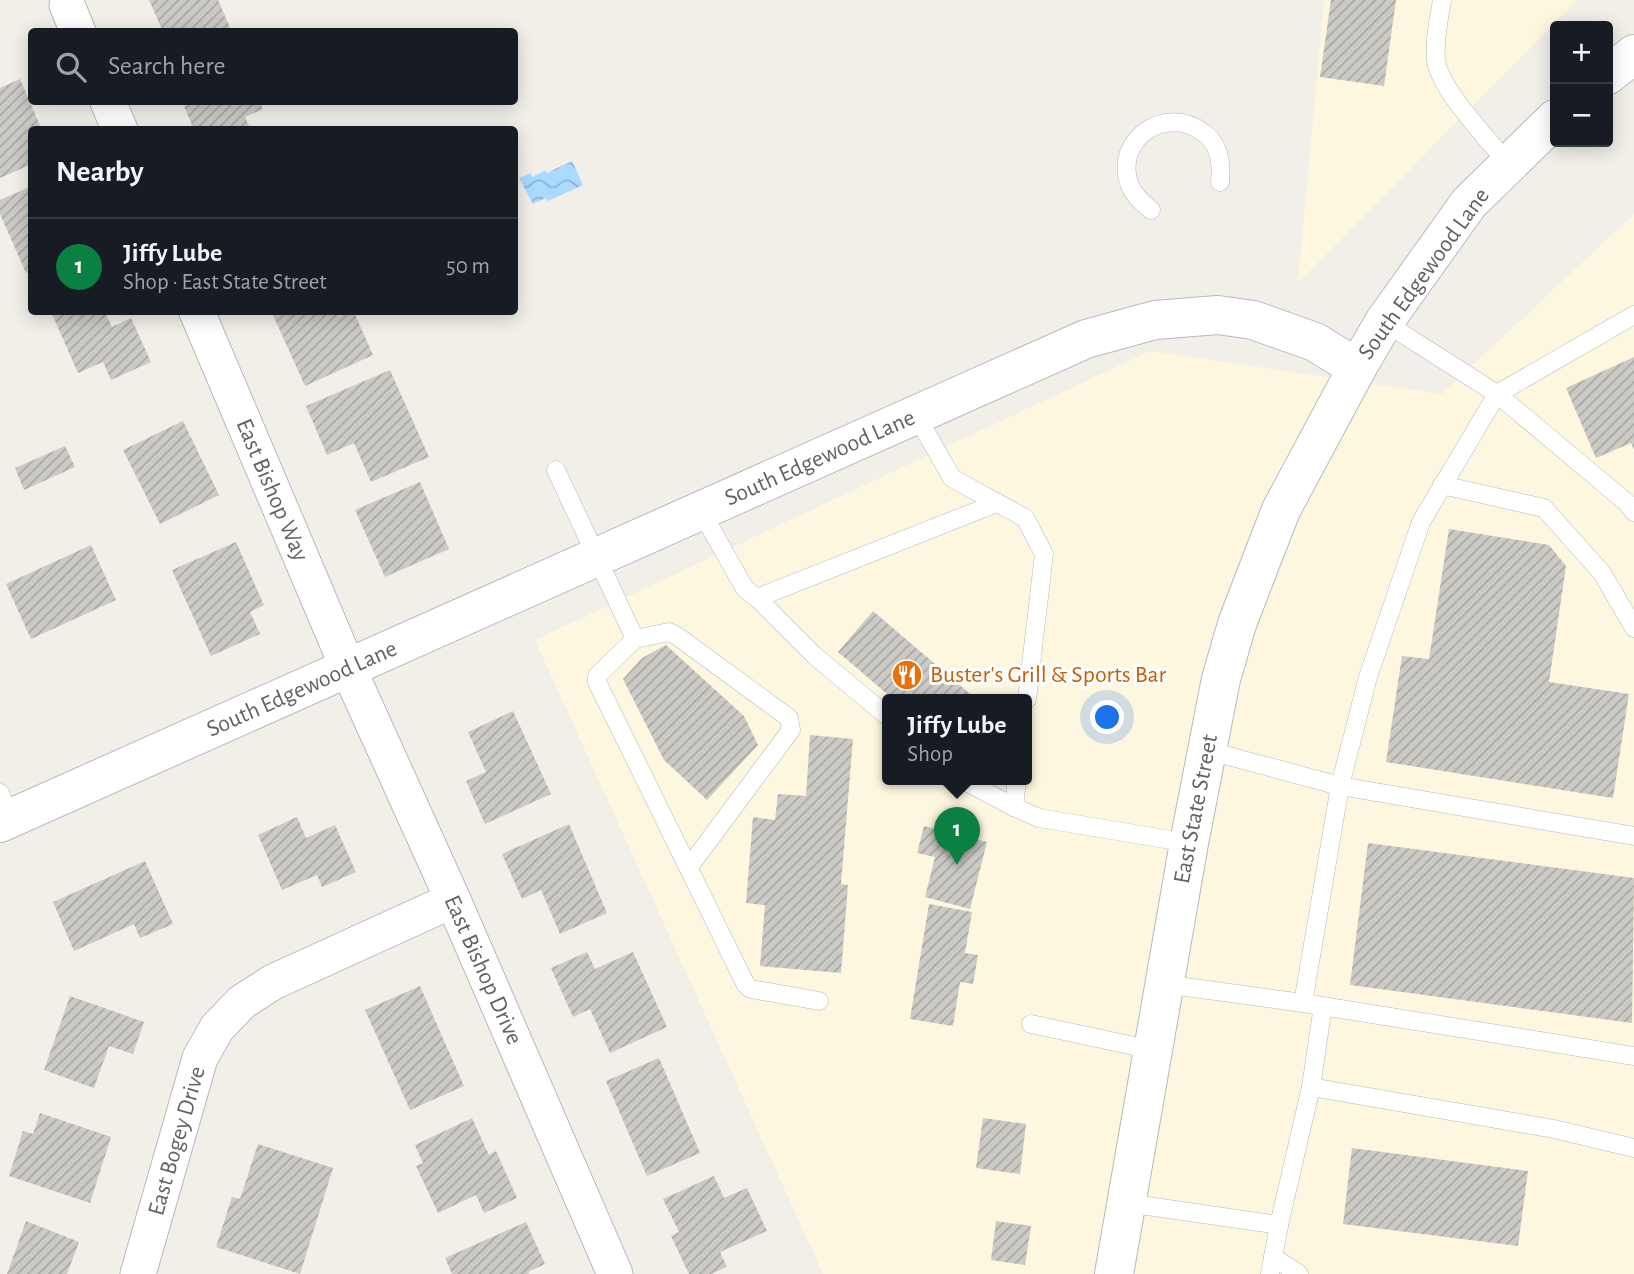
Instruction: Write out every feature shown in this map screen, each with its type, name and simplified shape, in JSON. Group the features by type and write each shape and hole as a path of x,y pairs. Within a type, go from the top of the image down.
{"street":[{"path":"1613,71 1634,54"},
{"path":"109,105 118,126"},
{"name":"South Edgewood Lane","path":"3,811 348,668 1086,339 1155,320 1218,315 1253,320 1315,342 1357,368 1384,323 1469,203 1550,124"},
{"name":"East Bishop Way","path":"198,315 348,668"},
{"name":"East State Street","path":"1114,1274 1189,843 1221,679 1237,624 1281,510 1357,368"},
{"name":"East Bishop Drive","path":"348,668 453,900 615,1274"},
{"name":"East Bogey Drive","path":"138,1274 200,1058 218,1028 242,1002 273,982 453,900"}],"lane":[{"path":"1442,0 1436,62 1445,86 1508,164"},
{"path":"1151,210 1139,200 1130,186 1127,170 1129,154 1137,139 1164,122 1180,121 1196,126 1208,136 1218,150 1222,166 1220,182"},
{"path":"1303,1003 1340,786 1368,677 1421,522 1497,394 1634,315"},
{"path":"1384,323 1497,394 1626,502 1634,512"},
{"path":"916,415 952,478 1025,518 1044,554 1028,694"},
{"path":"556,470 635,639"},
{"path":"1442,485 1544,509 1602,573 1634,628"},
{"path":"757,598 997,502"},
{"path":"701,511 745,589 815,656 882,712"},
{"path":"689,867 791,730 791,724 789,718 669,632 635,639 597,679 689,867 748,987 819,1000"},
{"path":"1206,750 1340,786 1634,836"},
{"path":"972,785 1039,818 1189,843"},
{"path":"1014,807 1016,785"},
{"path":"1164,984 1323,1006 1634,1056"},
{"path":"1298,1274 1272,1266 1311,1087 1323,1006"},
{"path":"1031,1024 1153,1050"},
{"path":"1311,1087 1554,1129 1634,1148"},
{"path":"1126,1203 1279,1226"}],"shaded area":[{"path":"1324,0 1577,0 1556,21 1550,21 1550,27 1298,283"},
{"path":"1634,214 1634,1274 823,1274 535,640 1150,351 1442,394"}],"water":[{"path":"572,161 583,185 548,201 546,198 533,204 519,178 531,173 532,177 546,170 547,173"}],"building":[{"path":"149,0 218,0 230,28 161,28"},
{"path":"1331,0 1396,0 1384,86 1320,77"},
{"path":"20,79 28,98 28,105 31,105 40,126 28,126 28,166 0,178 0,88"},
{"path":"261,105 263,109 245,117 249,126 192,126 184,106"},
{"path":"28,188 28,272 0,214 0,200"},
{"path":"52,315 106,315 112,327 131,318 151,362 111,380 103,362 78,373"},
{"path":"273,315 355,315 373,355 305,386"},
{"path":"1634,357 1634,450 1631,443 1596,458 1566,388"},
{"path":"390,370 429,457 371,482 354,443 327,455 306,406"},
{"path":"183,421 219,495 160,524 123,450"},
{"path":"65,446 75,467 24,490 15,468"},
{"path":"420,482 449,549 385,577 355,510"},
{"path":"1449,529 1549,545 1566,566 1549,682 1629,694 1613,798 1386,762 1402,656 1429,659"},
{"path":"236,542 264,605 250,612 260,634 211,656 172,570"},
{"path":"91,545 116,600 31,639 6,584"},
{"name":"Buster's Grill & Sports Bar","path":"873,611 970,694 887,694 838,652"},
{"path":"666,645 744,716 758,745 707,800 664,760 623,679 642,658"},
{"path":"513,711 551,794 485,824 466,781 486,772 468,732"},
{"path":"810,735 853,739 841,884 848,885 841,973 760,966 765,905 746,903 753,817 775,820 778,794 806,796"},
{"path":"297,817 306,838 335,825 356,872 322,887 317,875 282,890 258,835"},
{"path":"569,824 607,913 560,934 541,890 522,899 502,854"},
{"path":"924,826 987,842 970,909 925,897 935,857 917,853"},
{"path":"1368,843 1634,878 1632,1023 1350,985"},
{"path":"145,861 173,924 140,938 134,924 74,951 53,902"},
{"path":"929,904 972,912 965,953 978,955 973,984 960,982 953,1026 910,1019"},
{"path":"587,952 595,969 633,952 667,1027 610,1053 590,1009 573,1017 551,968"},
{"path":"420,986 464,1086 410,1110 365,1010"},
{"path":"70,996 144,1022 133,1054 109,1046 94,1088 44,1070"},
{"path":"659,1058 700,1153 647,1176 606,1081"},
{"path":"40,1113 111,1137 90,1203 9,1176 23,1131 33,1134"},
{"path":"472,1118 489,1155 496,1151 517,1198 484,1213 476,1195 438,1213 416,1166 423,1163 415,1145"},
{"path":"983,1118 1026,1124 1020,1174 976,1168"},
{"path":"258,1144 333,1168 300,1274 216,1247 232,1197 240,1199"},
{"path":"1352,1148 1528,1171 1518,1246 1343,1224"},
{"path":"714,1176 724,1198 747,1188 767,1231 720,1252 727,1267 711,1274 689,1274 671,1236 679,1232 663,1199"},
{"path":"26,1221 79,1242 67,1274 7,1274"},
{"path":"996,1221 1031,1226 1025,1265 991,1260"},
{"path":"526,1222 545,1264 528,1272 529,1274 452,1274 445,1258"}],"place":[{"name":"Buster's Grill & Sports Bar","path":"907,675"},
{"name":"Jiffy Lube","path":"957,865"}]}
